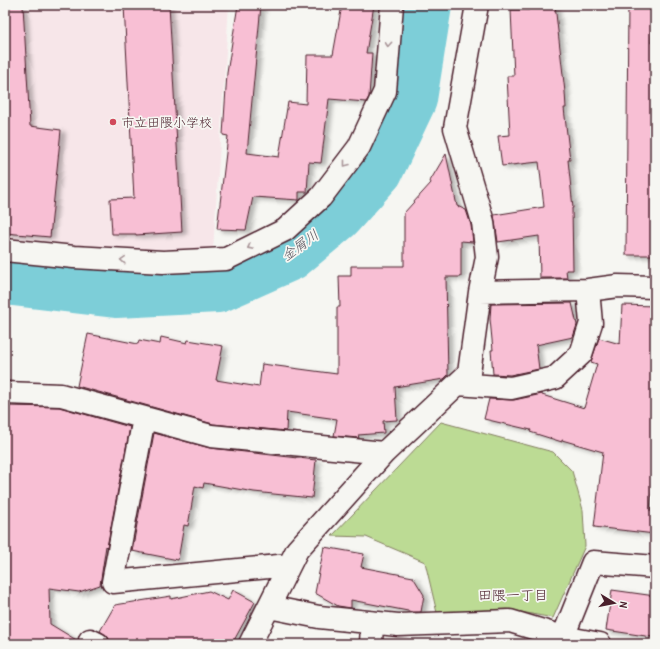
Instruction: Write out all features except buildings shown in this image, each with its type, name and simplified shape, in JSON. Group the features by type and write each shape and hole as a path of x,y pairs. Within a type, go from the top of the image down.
{"street":[{"path":"5,250 74,257 163,262 226,259 285,230 321,197 359,147 384,91 392,5"},
{"path":"250,644 297,550 384,453 469,373 480,292 487,257 483,222 455,128 478,5"},
{"path":"480,292 588,290 618,286 655,287"},
{"path":"458,384 511,388 555,378 581,354 591,323 588,290"},
{"path":"5,392 61,395 211,436 384,453"},
{"path":"144,418 112,582 289,565"},
{"path":"563,637 593,562 655,568"},
{"path":"269,607 319,617 372,633 398,626 510,620 563,637 600,644"}],"shaded area":[{"name":"市立田隈小学校","path":"5,5 229,5 213,251 99,251 5,238"}],"green space":[{"path":"441,422 553,452 572,471 583,510 585,546 553,618 506,609 437,613 425,562 366,537 332,536"}],"waterway":[{"name":"金屑川","path":"5,280 116,293 218,288 290,256 338,216 378,171 412,99 427,5"}],"place":[{"name":"市立田隈小学校","path":"113,122"}],"district":[{"name":"田隈一丁目","path":"513,595"}]}
